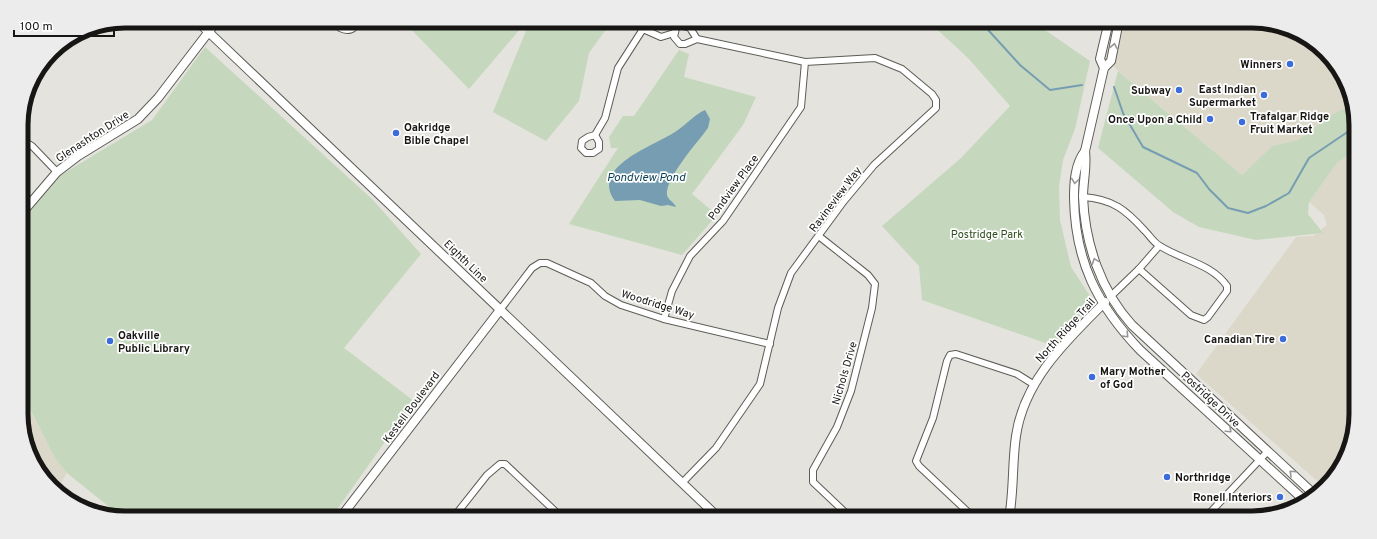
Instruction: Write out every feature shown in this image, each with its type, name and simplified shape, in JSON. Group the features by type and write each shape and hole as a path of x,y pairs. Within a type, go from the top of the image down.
{"street":[{"name":"Eighth Line","path":"205,28 712,511"},
{"name":"Glenashton Drive","path":"28,206 57,172 78,156 138,119 158,98 212,28"},
{"path":"340,28 347,31 354,28"},
{"path":"595,135 605,118 618,68 643,29 661,37 674,33 678,28"},
{"path":"690,28 697,39"},
{"name":"Postridge Drive","path":"1104,68 1100,59 1107,28"},
{"name":"Postridge Drive","path":"1118,28 1111,61 1104,68 1084,151 1078,163 1074,187 1076,234 1083,257 1103,304 1123,332 1140,350 1301,498"},
{"name":"Ravineview Way","path":"674,33 674,38 680,44 685,44 697,39 805,62 875,58 902,69 932,94 936,100 936,108 932,113 874,165 844,201 820,237 791,273 778,308 760,384 716,448 682,483"},
{"name":"Pondview Place","path":"664,319 672,291 690,256 723,221 801,107 805,62"},
{"path":"28,143 57,172"},
{"name":"Postridge Drive","path":"1084,151 1086,162 1084,197 1088,234 1093,256 1110,297 1118,310 1132,325 1311,491"},
{"path":"1084,197 1111,202 1126,210 1159,246 1213,272 1222,279 1227,286 1227,291 1208,317 1204,320 1191,315 1139,269"},
{"name":"Nichols Drive","path":"820,237 868,275 875,284 872,308 851,391 837,427 813,470 813,482 843,511"},
{"path":"1110,297 1139,269 1159,246"},
{"name":"Woodridge Way","path":"500,310 532,268 540,263 547,263 585,280 605,296 621,305 664,319 770,344"},
{"name":"North Ridge Trail","path":"1010,511 1017,427 1034,384 1050,360 1110,297"},
{"name":"Kestell Boulevard","path":"345,511 500,310"},
{"path":"967,511 919,466 916,461 933,418 950,355 956,354 1017,374 1034,384"},
{"path":"1212,511 1268,451"},
{"path":"459,511 487,475 500,464 505,464 555,511"}],"shaded area":[{"path":"1123,28 1252,28 1271,30 1283,33 1306,44 1325,61 1339,82 1347,107 1328,117 1298,140 1272,146 1242,175 1114,67"},
{"path":"1349,154 1349,414 1344,445 1336,463 1320,484 1196,374 1296,237 1313,236 1327,225 1324,215 1309,202 1337,163"},
{"path":"28,406 55,458 67,473 59,485 44,468 33,445 28,421"}],"green space":[{"path":"410,28 521,28 469,89"},
{"path":"527,28 607,28 589,53 579,101 546,141 493,112"},
{"name":"Postridge Park","path":"936,28 1042,28 1090,61 1075,129 1063,160 1059,186 1060,220 1071,267 1094,302 1051,345 922,300 919,266 882,226 961,158 1010,106 968,58"},
{"path":"205,47 372,199 421,254 344,348 414,401 336,511 113,510 67,473 55,458 28,405 28,214 61,175 152,120"},
{"path":"679,50 689,54 684,77 756,97 743,125 692,194 717,215 682,255 569,224 618,148 611,148 609,137 623,116 634,116"},
{"path":"1118,71 1242,175 1272,146 1298,140 1328,117 1347,107 1348,112 1349,154 1337,163 1309,202 1308,214 1323,233 1256,240 1199,227 1173,212 1098,148"}],"water":[{"name":"Pondview Pond","path":"705,110 710,119 708,128 676,170 668,188 667,195 676,207 668,205 661,206 640,200 615,201 610,189 611,177 617,167 640,151 675,132"}],"waterway":[{"path":"986,28 1020,65 1050,90 1082,85"},
{"path":"1114,87 1123,113 1143,147 1197,173 1209,189 1228,208 1248,213 1266,206 1289,193 1309,158 1349,131"}],"place":[{"name":"Winners","path":"1290,64"},
{"name":"Subway","path":"1179,90"},
{"name":"East Indian Supermarket","path":"1264,95"},
{"name":"Once Upon a Child","path":"1210,119"},
{"name":"Trafalgar Ridge Fruit Market","path":"1242,122"},
{"name":"Oakridge Bible Chapel","path":"396,133"},
{"name":"Canadian Tire","path":"1283,339"},
{"name":"Oakville Public Library","path":"110,341"},
{"name":"Mary Mother of God","path":"1092,377"},
{"name":"Northridge","path":"1167,477"},
{"name":"Ronell Interiors","path":"1280,497"}]}
